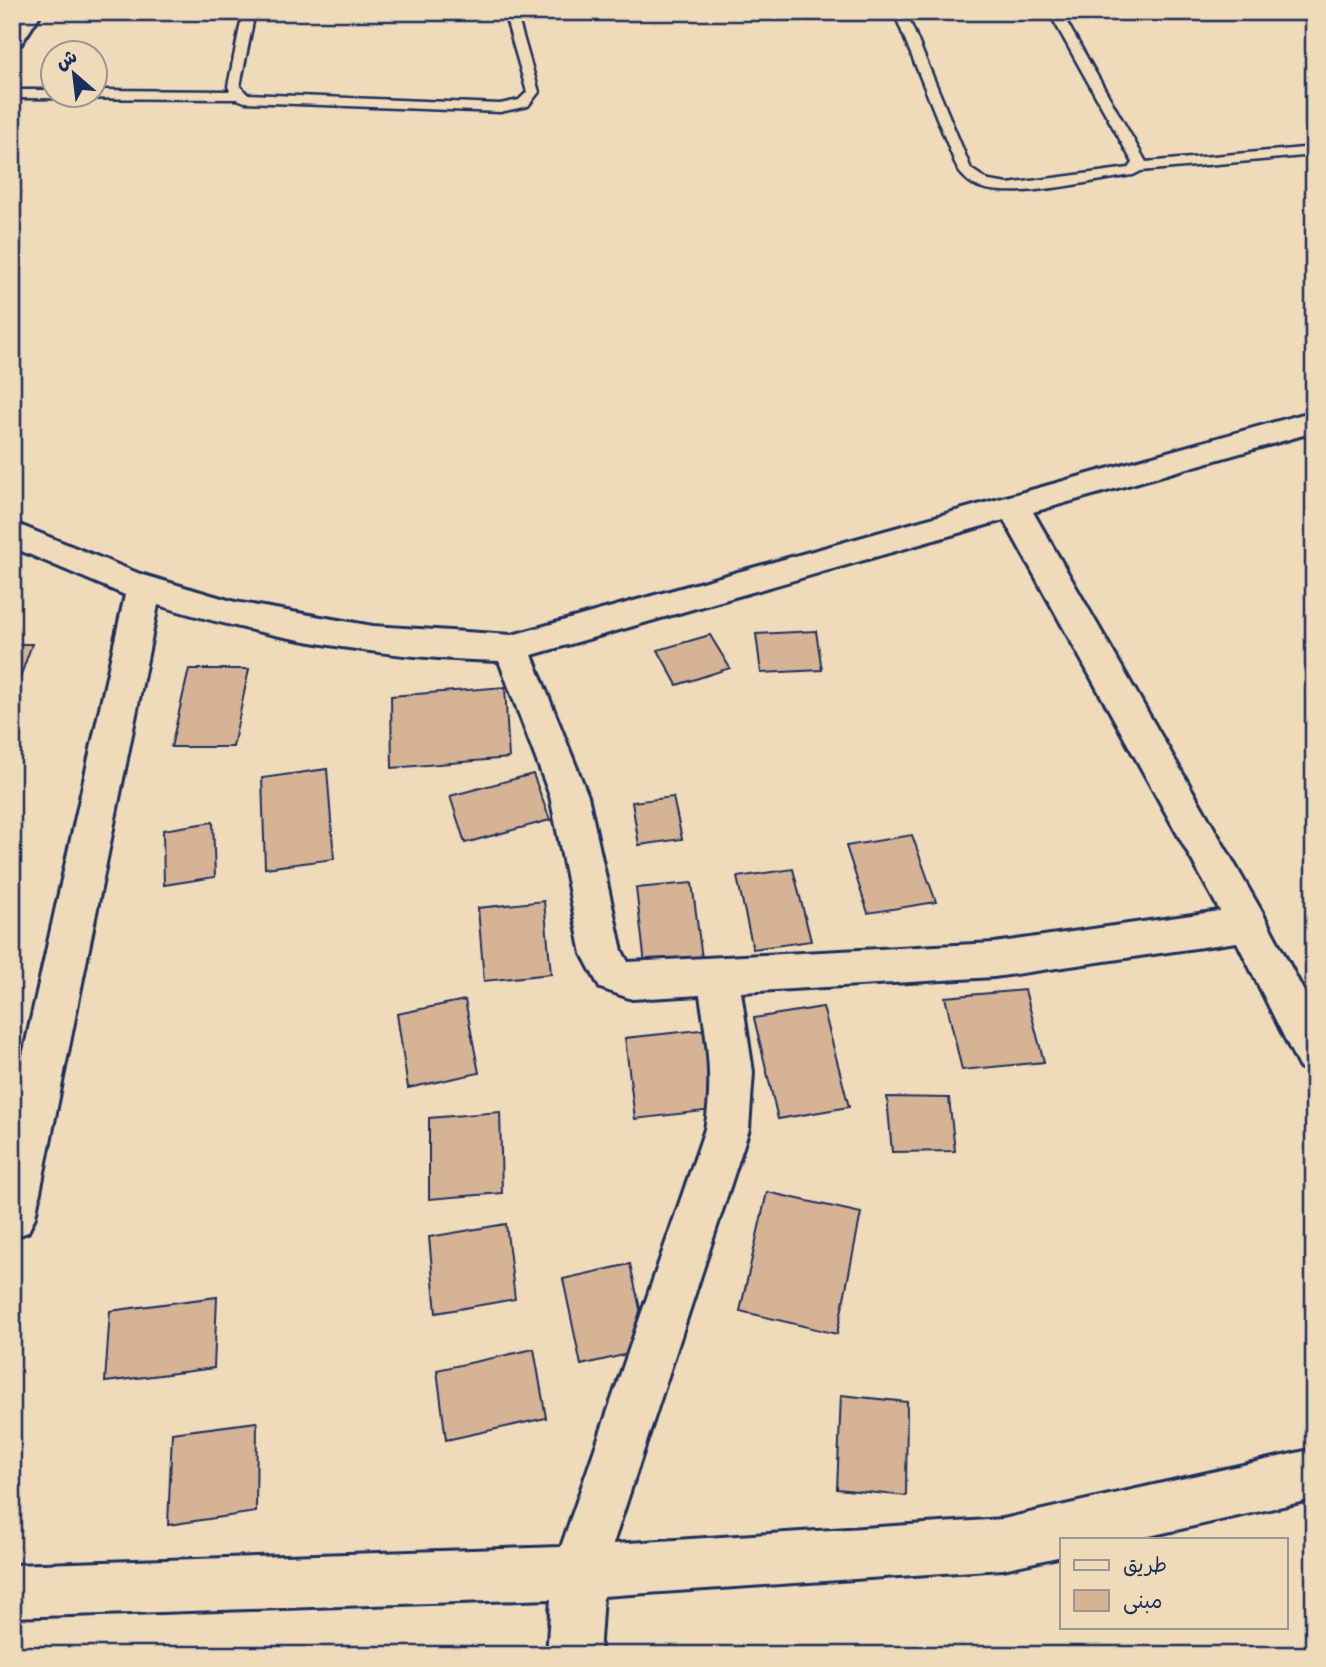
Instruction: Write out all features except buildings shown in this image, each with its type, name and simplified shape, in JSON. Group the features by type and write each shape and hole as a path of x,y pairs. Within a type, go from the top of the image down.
{"street":[{"path":"12,39 30,12"},
{"path":"12,534 144,588 245,616 346,637 447,648 512,648 1314,421"},
{"path":"1014,508 1248,924 1314,1054"},
{"path":"12,1217 25,1078 144,588"},
{"path":"512,648 569,796 602,954 614,976 632,981 994,960 1248,924"},
{"path":"573,1655 579,1572 610,1472 727,1129 733,1103 733,1076 718,976"},
{"path":"12,1591 579,1572 1003,1544 1314,1474"}],"lane":[{"path":"239,95 234,86 249,12"},
{"path":"108,94 239,95 262,101 500,108 519,106 531,97 533,92 510,12"},
{"path":"900,12 965,170 971,178 990,187 1008,188 1126,172 1137,167 1314,151"},
{"path":"1055,12 1139,160 1137,167"},
{"path":"12,94 38,94"}]}
